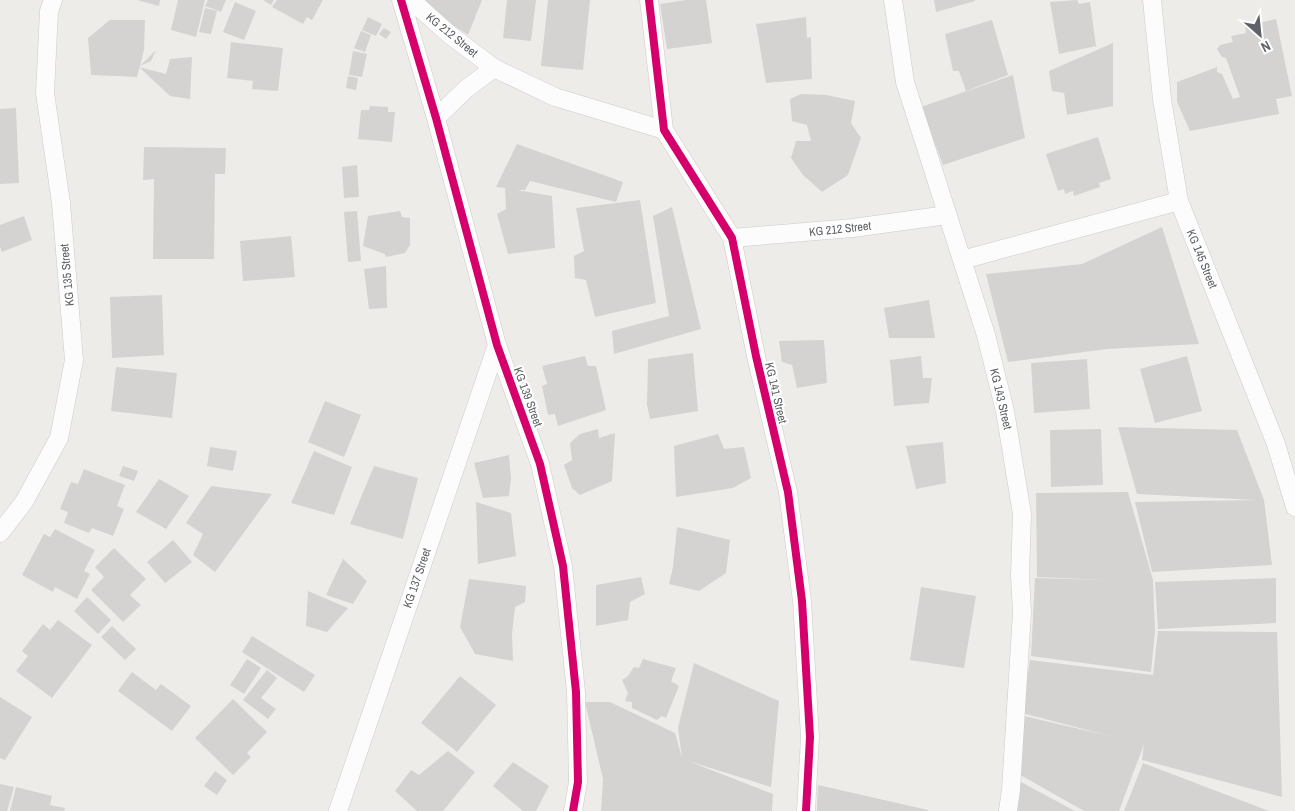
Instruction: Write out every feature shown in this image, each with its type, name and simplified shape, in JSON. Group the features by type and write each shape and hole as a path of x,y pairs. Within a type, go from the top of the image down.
{"street":[{"name":"KG 135 Street","path":"0,534 24,502 59,438 74,360 61,203 45,93 49,11 53,0"},
{"name":"KG 139 Street","path":"401,0 436,118 497,345 540,464 562,566 576,692 578,782 572,811"},
{"name":"KG 212 Street","path":"411,0 450,35 494,68 555,97 664,130"},
{"name":"KG 141 Street","path":"649,0 664,130 732,238 756,356 788,492 802,601 810,737 806,811"},
{"name":"KG 143 Street","path":"893,0 904,82 986,335 1005,411 1022,514 1020,576 1022,612 1012,781 1008,811"},
{"name":"KG 145 Street","path":"1152,0 1162,100 1179,202 1276,444 1295,507"},
{"path":"436,118 466,89 494,68"},
{"path":"962,260 1179,202"},
{"name":"KG 212 Street","path":"732,238 853,228 947,215"},
{"name":"KG 137 Street","path":"338,811 497,345"}],"building":[{"path":"137,0 160,0 159,6"},
{"path":"178,0 205,0 196,37 171,30"},
{"path":"208,0 226,0 221,12 205,6"},
{"path":"263,0 274,0 271,5"},
{"path":"277,0 323,0 312,20 307,17 303,24 272,7"},
{"path":"426,0 482,0 468,35 428,9"},
{"path":"507,0 536,0 531,41 503,38"},
{"path":"548,0 590,0 583,70 541,66"},
{"path":"686,0 706,0 712,43 667,49 660,4"},
{"path":"934,0 975,0 975,1 936,12"},
{"path":"1077,0 1079,4 1090,2 1096,46 1059,54 1050,2"},
{"path":"235,2 256,11 244,40 223,32"},
{"path":"205,8 217,11 211,34 199,32"},
{"path":"368,17 382,24 376,36 362,30"},
{"path":"806,17 807,38 811,37 812,79 766,83 756,24"},
{"path":"1276,19 1292,96 1276,99 1279,114 1190,131 1177,102 1177,82 1217,67 1217,72 1222,74 1233,99 1240,97 1226,58 1222,57 1217,49 1220,45 1233,42 1231,36 1246,33 1245,26"},
{"path":"110,20 145,20 144,50 137,77 91,75 88,38"},
{"path":"992,20 1008,75 966,91 959,71 953,71 945,34"},
{"path":"384,28 391,32 386,39 379,34"},
{"path":"361,31 371,35 365,52 354,48"},
{"path":"231,42 283,48 278,91 252,89 253,81 227,78"},
{"path":"1113,43 1113,106 1067,115 1064,93 1052,91 1049,71"},
{"path":"156,50 151,61 140,66"},
{"path":"353,51 367,54 362,77 349,75"},
{"path":"192,57 190,99 170,96 139,67 166,74 170,59"},
{"path":"1013,75 1025,138 943,165 921,107"},
{"path":"348,76 358,78 356,90 346,88"},
{"path":"801,94 826,95 855,101 851,123 861,138 848,175 822,192 803,175 791,158 796,141 811,141 807,125 792,121 790,99"},
{"path":"370,106 388,107 388,112 395,112 392,142 358,139 361,110 369,110"},
{"path":"16,108 19,183 0,184 0,109"},
{"path":"1098,137 1111,179 1099,183 1100,187 1074,196 1073,191 1065,194 1064,189 1058,191 1046,154"},
{"path":"517,144 623,182 616,202 530,181 525,190 517,190 552,196 555,248 508,254 497,214 506,209 505,188 496,187"},
{"path":"144,147 226,148 225,174 215,174 214,259 153,259 154,179 143,180"},
{"path":"357,165 359,197 344,198 342,167"},
{"path":"640,200 656,303 595,317 586,280 575,278 574,256 584,251 576,208"},
{"path":"672,207 701,329 614,354 612,331 669,316 653,216"},
{"path":"357,211 361,261 348,262 344,212"},
{"path":"400,211 402,217 410,218 410,245 405,253 386,257 385,254 363,246 368,216"},
{"path":"24,216 32,240 2,252 0,247 0,225"},
{"path":"1162,227 1199,344 1107,349 1008,362 986,274 1082,264"},
{"path":"291,236 295,277 243,281 240,241"},
{"path":"386,266 387,308 369,309 364,269"},
{"path":"162,295 164,355 112,358 110,297"},
{"path":"929,300 935,338 889,338 884,308"},
{"path":"824,340 827,383 797,388 792,365 782,362 779,341"},
{"path":"693,353 698,411 650,419 647,405 648,359"},
{"path":"585,356 588,366 596,366 606,410 558,426 555,414 548,415 542,386 547,384 542,366"},
{"path":"921,356 923,378 932,378 929,403 894,406 890,360"},
{"path":"1187,356 1202,411 1155,423 1140,369"},
{"path":"1087,359 1090,409 1034,413 1031,363"},
{"path":"116,367 177,373 172,418 111,411"},
{"path":"325,401 361,415 344,457 308,442"},
{"path":"1118,427 1237,430 1264,500 1272,565 1152,572 1135,502 1256,500 1137,494"},
{"path":"598,429 599,438 615,433 612,481 580,495 572,488 564,465 572,460 570,443 580,434"},
{"path":"1101,429 1103,485 1051,487 1050,430"},
{"path":"718,434 724,449 744,447 751,478 733,488 676,497 674,446"},
{"path":"943,442 946,483 916,489 906,446"},
{"path":"210,447 237,451 233,471 207,466"},
{"path":"314,451 352,467 334,515 291,503"},
{"path":"509,455 511,478 509,496 483,498 474,463"},
{"path":"123,466 138,471 134,481 119,476"},
{"path":"374,466 418,478 403,539 350,524"},
{"path":"84,469 125,485 117,506 124,509 113,536 92,528 89,533 64,523 68,512 60,509 71,482 78,484"},
{"path":"159,479 189,496 166,529 136,512"},
{"path":"211,486 272,494 215,572 193,555 203,534 186,523"},
{"path":"1128,492 1153,580 1155,631 1151,672 1031,656 1035,578 1107,580 1037,577 1036,493"},
{"path":"476,502 511,513 516,556 478,564"},
{"path":"677,527 730,540 726,573 699,591 669,584 673,567"},
{"path":"55,529 95,550 84,571 90,574 77,599 55,587 53,592 22,575 44,534 50,537"},
{"path":"173,540 192,562 165,583 147,562"},
{"path":"114,548 146,579 130,595 141,605 123,622 91,590 104,577 95,567"},
{"path":"343,559 367,581 353,604 326,595"},
{"path":"641,577 645,594 630,602 628,620 596,626 596,585"},
{"path":"1276,578 1276,623 1158,629 1155,582"},
{"path":"469,579 526,586 525,602 515,607 512,634 513,661 475,654 460,627"},
{"path":"921,587 976,596 964,668 910,660"},
{"path":"308,591 348,608 327,632 306,626"},
{"path":"87,597 111,620 98,634 74,611"},
{"path":"58,620 92,645 52,698 16,671 28,656 22,651 43,624 50,630"},
{"path":"112,626 136,649 125,660 101,637"},
{"path":"1158,631 1277,632 1282,797 1142,760 1144,744 1119,811 1084,811 1015,772 1024,716 1110,736 1022,713 1030,660 1153,675"},
{"path":"252,636 315,675 304,692 242,652"},
{"path":"247,659 261,668 244,694 230,685"},
{"path":"643,659 676,668 671,681 679,686 666,718 662,716 657,720 632,708 632,702 625,701 628,693 622,680 628,676 634,667 639,668"},
{"path":"694,663 779,701 771,787 688,761 773,794 772,811 601,811 603,779 585,702 610,702 675,733 682,758 678,728"},
{"path":"267,670 277,678 261,698 276,709 268,719 243,700"},
{"path":"132,672 156,690 161,684 191,706 172,731 118,691"},
{"path":"460,676 496,705 457,752 421,723"},
{"path":"0,697 32,717 5,760 0,758"},
{"path":"233,699 267,732 247,753 251,757 233,775 195,738"},
{"path":"448,751 475,772 443,811 417,811 395,791 411,770 419,775"},
{"path":"513,762 549,786 536,811 523,811 493,786"},
{"path":"1143,763 1269,811 1124,811"},
{"path":"215,771 227,780 217,795 204,786"},
{"path":"1019,781 1075,811 1016,811"},
{"path":"0,784 14,787 7,811 0,811"},
{"path":"818,785 928,810 928,811 817,811"},
{"path":"16,787 52,796 50,805 65,808 64,811 10,811"}],"cycle path":[{"path":"401,0 436,118 497,345 540,464 563,566 576,692 578,782 573,811"},
{"path":"649,0 664,130 732,238 756,356 788,492 802,601 810,737 806,811"}]}
